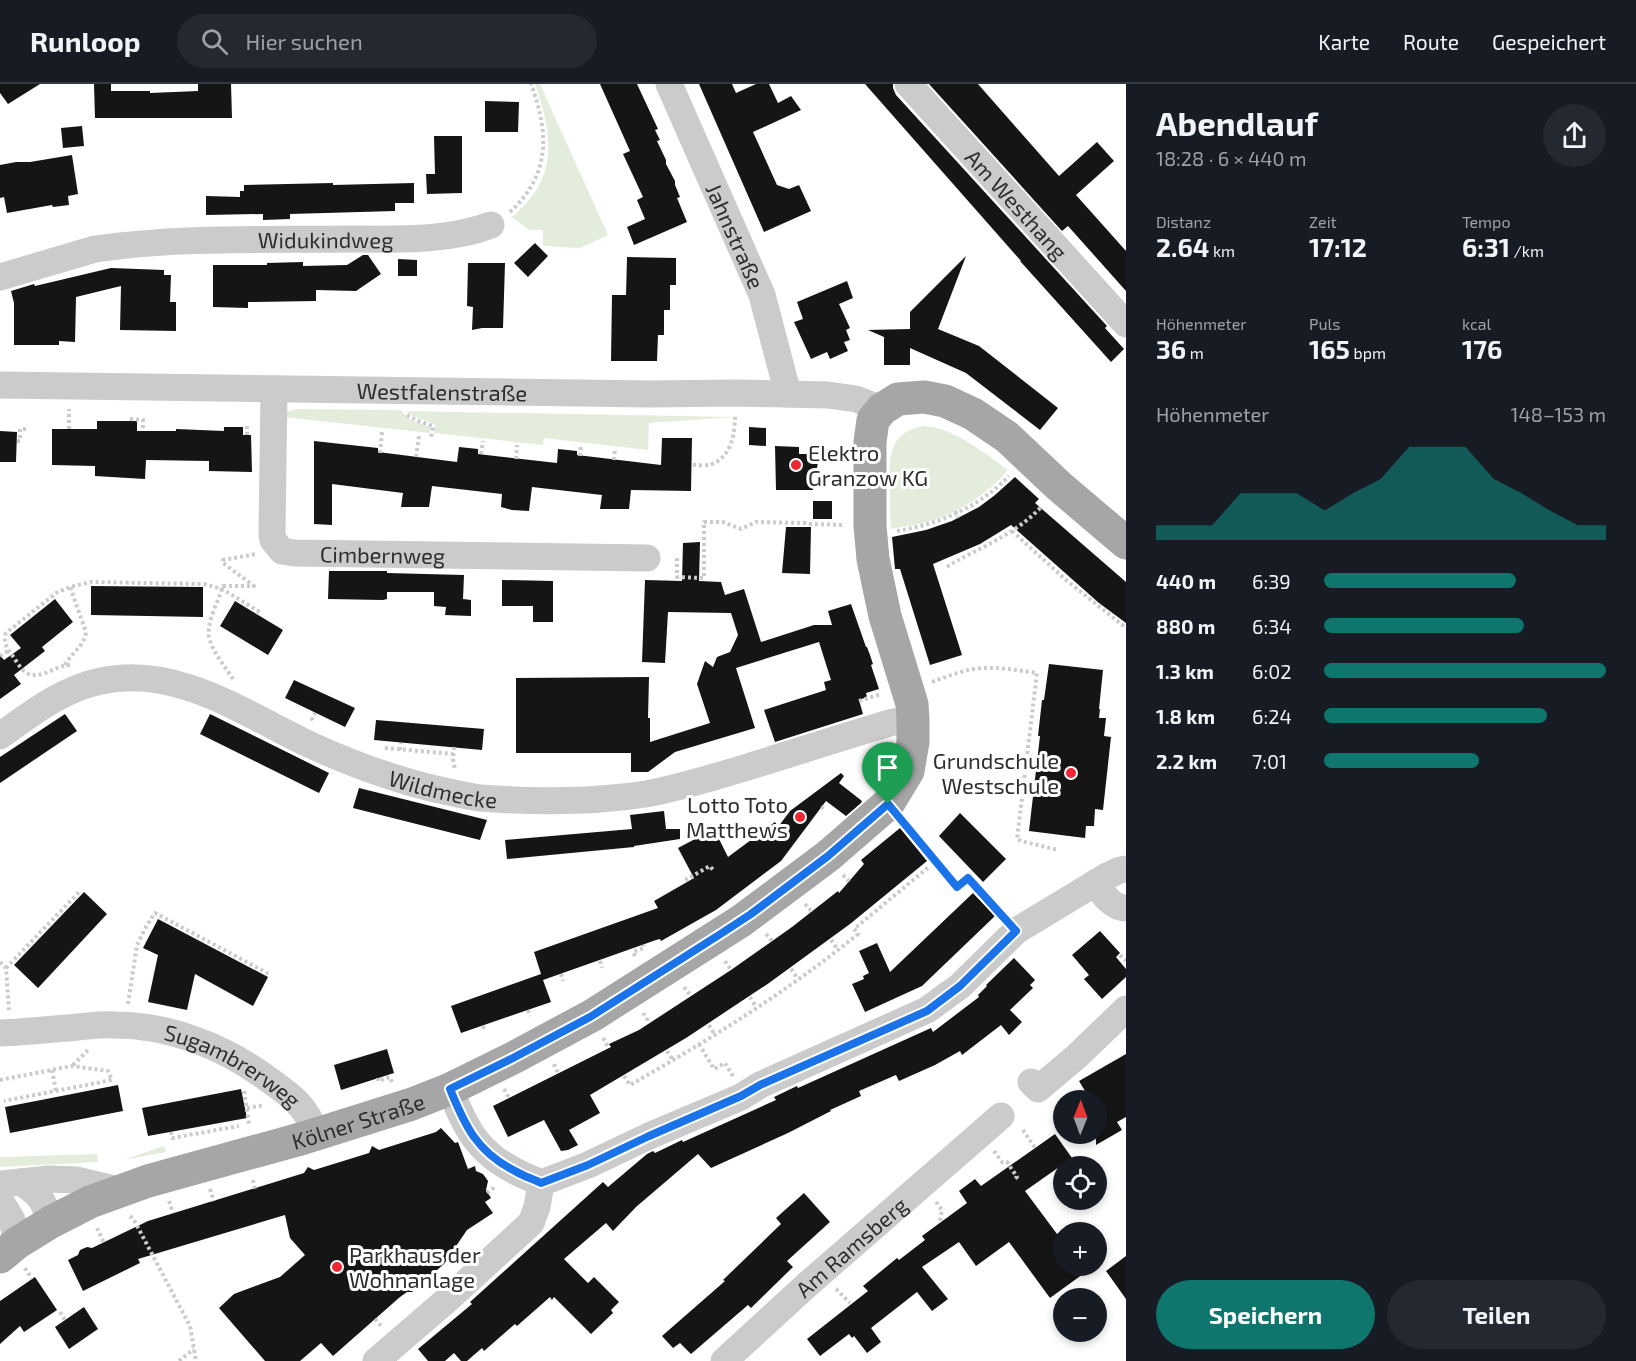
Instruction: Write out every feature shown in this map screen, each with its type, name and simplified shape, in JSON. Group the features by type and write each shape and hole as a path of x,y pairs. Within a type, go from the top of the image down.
{"main road":[{"path":"882,409 898,399 924,397 945,401 973,414 1007,437 1059,486 1124,536"},
{"name":"Kölner Straße","path":"8,1250 51,1222 90,1202 148,1181 316,1134 412,1104 450,1089 513,1058 590,1017 751,914 828,856 888,804 908,771 913,742 911,704 885,616 873,559 859,528 873,420 882,409"}],"street":[{"name":"Jahnstraße","path":"669,84 762,295 788,394"},
{"name":"Am Westhang","path":"908,84 1126,324"},
{"name":"Widukindweg","path":"0,277 95,249 110,247 166,242 414,238 471,232 491,225"},
{"name":"Westfalenstraße","path":"0,385 788,394 843,396 882,409"},
{"path":"274,389 272,535 276,545"},
{"name":"Cimbernweg","path":"276,545 282,550 294,553 647,558"},
{"name":"Wildmecke","path":"0,736 55,698 88,684 120,678 158,679 196,690 326,752 385,776 412,783 478,797 536,800 622,797 670,789 713,778 893,722 911,704"},
{"path":"450,1089 460,1114 476,1142 493,1159 541,1183 588,1165 927,1011 960,986 1016,931 1095,884 1126,869"},
{"path":"1095,884 1115,906 1126,908"},
{"path":"1031,1082 1038,1089 1126,1010"},
{"name":"Sugambrerweg","path":"6,1033 115,1024 182,1035 229,1054 268,1079 302,1107 311,1119 316,1134"},
{"name":"Am Ramsberg","path":"724,1361 808,1284 981,1134 1012,1123"},
{"path":"10,1183 49,1179 76,1180 119,1191"},
{"path":"10,1183 39,1195 51,1222"},
{"path":"376,1361 531,1223 537,1207 541,1183"},
{"path":"0,1200 12,1221 8,1250"}],"path":[{"path":"491,225 508,214 521,201 530,189 542,164 544,134 541,111 531,84"},
{"path":"69,429 70,405"},
{"name":"Westfalenstraße","path":"403,411 433,426 432,438"},
{"path":"693,465 710,464 721,458 735,433 735,417"},
{"path":"130,419 143,420 143,431"},
{"path":"17,441 20,441 20,429 28,429"},
{"name":"Westfalenstraße","path":"380,453 382,432"},
{"name":"Westfalenstraße","path":"416,457 419,436"},
{"path":"481,454 483,441"},
{"path":"516,459 518,445"},
{"path":"580,456 581,445"},
{"path":"614,460 615,449"},
{"path":"677,558 676,577 704,578 704,522 723,522 741,529 756,522 891,531 914,530 956,514 994,493 1028,455"},
{"path":"947,567 958,558 1012,531 1039,509 1059,486"},
{"path":"1012,531 1066,580 1126,628"},
{"path":"235,681 215,651 209,638 209,628 223,586 254,586 223,563 223,560 263,553 276,545"},
{"path":"70,587 86,632 85,639 64,665 37,676 25,672 8,651 4,637 6,633 32,615 56,593 70,587 91,582 204,584 222,590 260,612 258,615"},
{"path":"0,656 8,651"},
{"path":"911,704 972,669 1005,668 1037,673 1017,839 1058,850"},
{"name":"Wildmecke","path":"401,743 400,750 453,756 454,747"},
{"path":"888,804 957,887 968,878 1016,931"},
{"path":"685,880 710,866 713,870"},
{"path":"624,1076 630,1085 699,1044 798,979 858,934 854,928 930,866"},
{"path":"6,968 67,908 81,890"},
{"path":"127,1025 129,990 137,945 155,913 244,963 269,974"},
{"path":"831,940 838,950"},
{"path":"635,956 633,952 644,948 643,945"},
{"path":"1120,955 1126,962"},
{"path":"600,960 602,968"},
{"path":"0,962 6,968 6,1033"},
{"path":"791,969 798,979"},
{"path":"561,974 563,981"},
{"path":"750,997 756,1007"},
{"path":"528,1010 530,1016"},
{"path":"709,1025 714,1034"},
{"path":"483,1026 485,1031"},
{"path":"699,1044 714,1069 724,1063 744,1094"},
{"path":"667,1051 673,1060"},
{"path":"0,1080 72,1066 108,1071 112,1080 4,1101"},
{"path":"52,1070 56,1091"},
{"name":"Kölner Straße","path":"378,1078 378,1081 390,1077 392,1082"},
{"name":"Kölner Straße","path":"171,1132 172,1138 250,1124 247,1108 270,1104"},
{"path":"221,1123 222,1129"},
{"path":"1012,1123 1035,1148"},
{"path":"981,1134 1002,1162 1007,1162 1017,1177 1013,1180"},
{"path":"119,1191 125,1211 134,1221 190,1326 196,1361"},
{"path":"97,1228 104,1243"},
{"path":"60,1312 65,1320"},
{"path":"179,1361 194,1349"}],"green space":[{"path":"535,84 540,84 608,235 580,248 543,246 543,230 529,230 512,217 538,187 545,171 548,155 546,121"},
{"path":"297,409 400,410 411,420 430,427 430,433 283,417 287,412"},
{"path":"406,411 735,417 649,423 648,450 544,438 543,445 434,433 435,424"},
{"path":"924,426 958,436 1008,470 983,494 954,512 928,522 891,529 890,468 893,449 903,434"},
{"path":"164,1146 166,1152 123,1160"},
{"path":"97,1154 98,1162 0,1167 0,1157"}],"building":[{"path":"0,84 40,84 8,104 0,93"},
{"path":"94,84 111,84 111,91 150,91 150,93 198,91 198,84 231,84 232,118 95,118"},
{"path":"600,84 637,84 658,129 655,130 660,140 657,141 675,181 680,197 677,198 687,222 634,245 627,227 645,219 637,200 643,197 623,154 630,151"},
{"path":"699,84 732,84 736,93 756,84 769,84 778,103 791,96 801,110 753,132 777,185 789,189 799,185 811,211 764,232"},
{"path":"865,84 893,84 896,95 1107,326 1105,328 1124,349 1111,362 1020,261"},
{"path":"929,84 978,84 1059,176 1097,142 1114,161 1076,195 1126,251 1126,291 1068,226 1062,231"},
{"path":"485,101 519,102 518,132 485,132"},
{"path":"82,126 84,146 63,148 61,128"},
{"path":"434,136 462,136 462,193 427,194 426,174 435,174"},
{"path":"72,155 78,194 68,196 69,205 53,207 52,205 7,213 4,197 0,198 0,165"},
{"path":"333,183 333,185 414,183 414,203 395,203 395,211 290,214 290,219 263,220 263,214 206,215 206,196 240,197 240,191 244,191 244,185"},
{"path":"535,243 548,256 528,277 514,263"},
{"path":"363,255 368,255 381,274 356,291 316,290 316,301 248,302 248,308 213,307 213,265 303,262 303,266 347,265"},
{"path":"966,256 938,329 979,346 1058,408 1040,430 966,373 910,348 910,365 884,365 884,337 868,330 910,329 910,312"},
{"path":"627,257 676,258 676,285 670,285 670,310 664,310 664,335 658,335 657,361 611,361 612,295 626,295"},
{"path":"398,259 417,260 417,276 398,276"},
{"path":"468,263 505,263 503,328 472,330 473,307 467,306"},
{"path":"111,268 164,270 164,275 171,275 170,302 176,302 176,331 120,330 121,286 76,297 75,342 59,341 59,345 14,345 14,303 11,291"},
{"path":"847,281 853,298 839,304 850,328 846,330 850,340 844,342 848,351 830,359 827,352 811,359 794,322 803,319 797,302"},
{"path":"97,421 137,421 137,431 176,431 176,429 224,431 224,427 243,427 243,435 251,435 252,472 209,471 209,461 146,460 145,479 95,476 95,466 52,465 52,429 97,429"},
{"path":"749,427 766,428 766,446 749,445"},
{"path":"0,431 17,432 16,462 0,462"},
{"path":"662,438 692,438 691,491 631,490 629,509 600,509 602,495 532,487 529,511 512,510 501,507 502,494 432,486 429,507 401,507 403,493 332,484 332,525 314,524 314,441 378,448 378,452 457,462 459,447 478,449 478,454 557,463 558,449 577,451 577,455 661,465"},
{"name":"Elektro Granzow KG","path":"775,446 799,447 799,454 811,454 818,462 813,473 813,490 776,490"},
{"path":"1015,477 1039,499 1035,503 1126,582 1126,623 1099,603 1011,525 980,544 933,564 962,655 930,665 900,569 895,569 892,537 926,530 952,521 979,507"},
{"path":"813,501 832,501 832,519 813,519"},
{"path":"786,527 811,527 810,574 782,573"},
{"path":"700,542 699,581 721,582 725,595 744,589 761,642 814,625 832,625 828,611 851,604 873,664 871,665 879,689 866,693 867,697 859,700 863,714 775,742 764,710 826,690 824,682 831,680 819,642 736,668 755,728 675,752 648,772 631,772 631,753 516,753 516,678 649,677 650,742 710,723 697,684 705,661 713,667 717,657 730,652 738,635 731,613 668,612 665,663 642,662 645,580 682,581 683,543"},
{"path":"329,571 464,575 463,599 471,600 471,616 445,615 446,607 434,606 434,592 387,592 387,599 383,600 328,599"},
{"path":"502,580 553,581 553,622 533,622 533,606 502,606"},
{"path":"91,586 203,587 203,617 91,615"},
{"path":"55,599 73,622 42,647 45,651 14,675 21,684 0,699 0,655 4,660 21,648 10,635"},
{"path":"235,601 283,630 268,655 220,626"},
{"name":"Grundschule Westschule","path":"1049,664 1103,670 1099,718 1106,718 1104,736 1111,737 1103,810 1095,809 1094,826 1086,826 1085,838 1029,831 1042,700 1044,700"},
{"path":"294,680 355,708 345,727 285,698"},
{"path":"65,714 77,731 0,783 0,757"},
{"path":"210,714 329,773 319,793 200,734"},
{"path":"376,720 484,729 482,750 374,740"},
{"path":"841,773 844,776 839,783 862,801 861,803 846,816 826,801 781,861 716,910 661,941 656,940 543,980 551,1002 461,1033 451,1006 541,974 534,952 658,908 654,901 694,878 678,848 714,829 728,857 775,822 778,827 790,811"},
{"path":"359,788 487,820 480,840 353,808"},
{"path":"664,811 666,829 680,829 680,839 634,847 507,859 505,840 632,829 630,815"},
{"path":"960,813 1006,859 983,882 939,836"},
{"path":"900,828 927,861 850,924 769,983 686,1038 590,1095 600,1113 569,1130 578,1145 561,1151 544,1120 508,1137 493,1106 611,1047 609,1044 639,1030 731,970 838,891 839,893 864,864 861,860"},
{"path":"84,892 107,914 38,988 14,965"},
{"path":"973,893 995,916 922,986 865,1012 852,984 864,979 863,976 869,973 859,951 877,943 890,972"},
{"path":"158,919 268,977 253,1006 195,974 187,1010 148,1002 158,955 143,948"},
{"path":"1100,931 1120,953 1116,957 1126,969 1126,977 1102,999 1084,979 1089,975 1072,955"},
{"path":"1014,958 1035,980 1030,985 1033,988 1010,1010 1022,1022 1009,1035 1001,1025 962,1055 960,1051 899,1081 896,1075 859,1091 861,1096 711,1168 698,1154 636,1207 613,1231 606,1223 564,1259 588,1283 594,1277 619,1302 611,1310 613,1313 591,1334 554,1297 552,1300 550,1297 517,1326 515,1324 484,1351 482,1348 467,1361 461,1361 454,1353 445,1361 428,1361 418,1349 472,1304 470,1302 603,1182 608,1187 653,1151 655,1153 682,1140 683,1142 776,1100 774,1097 797,1086 798,1088 931,1028 933,1032 979,997 978,995 986,985"},
{"path":"387,1049 394,1073 341,1090 334,1065"},
{"path":"1126,1054 1126,1117 1117,1122 1122,1130 1107,1139 1107,1090 1084,1090 1079,1081"},
{"path":"118,1085 123,1111 10,1133 5,1107"},
{"path":"241,1089 247,1118 148,1136 142,1108"},
{"path":"441,1128 455,1143 458,1142 468,1169 475,1166 476,1171 483,1174 488,1181 486,1190 491,1198 485,1202 493,1213 467,1230 444,1264 412,1292 407,1292 400,1297 333,1356 321,1343 300,1361 265,1361 219,1308 234,1294 280,1277 305,1255 290,1238 285,1215 138,1259 140,1263 83,1291 68,1260 78,1255 80,1250 87,1247 92,1248 148,1221 304,1173 308,1167 314,1170 369,1153 372,1146 379,1150 436,1132"},
{"path":"1053,1135 1053,1144 1062,1144 1071,1156 1053,1156 1053,1171 1025,1191 1053,1229 1053,1276 1080,1276 1064,1288 1053,1288 1053,1296 1050,1298 1009,1242 976,1266 959,1242 922,1267 948,1299 932,1311 917,1292 871,1328 881,1342 867,1353 854,1336 852,1338 849,1334 820,1356 807,1339 868,1291 863,1286 897,1258 899,1260 925,1240 922,1236 967,1203 959,1191 975,1179 981,1186"},
{"path":"804,1193 830,1222 787,1261 793,1267 751,1308 748,1305 691,1354 680,1343 673,1348 662,1336 725,1281 723,1280 781,1224 776,1218"},
{"path":"1126,1256 1126,1299 1107,1272"},
{"path":"35,1277 57,1310 24,1332 20,1326 0,1344 0,1301"},
{"path":"84,1307 98,1329 69,1349 55,1327"}],"place":[{"name":"Elektro Granzow KG","path":"796,465"},
{"name":"Grundschule Westschule","path":"1071,773"},
{"name":"Lotto Toto Matthews","path":"800,817"},
{"name":"Parkhaus der Wohnanlage","path":"337,1267"}],"route":[{"path":"888,804 957,887 968,878 1016,931 960,986 927,1011 588,1165 541,1183 493,1159 476,1142 460,1114 450,1089 590,1017 722,933 828,856 888,804"}]}
